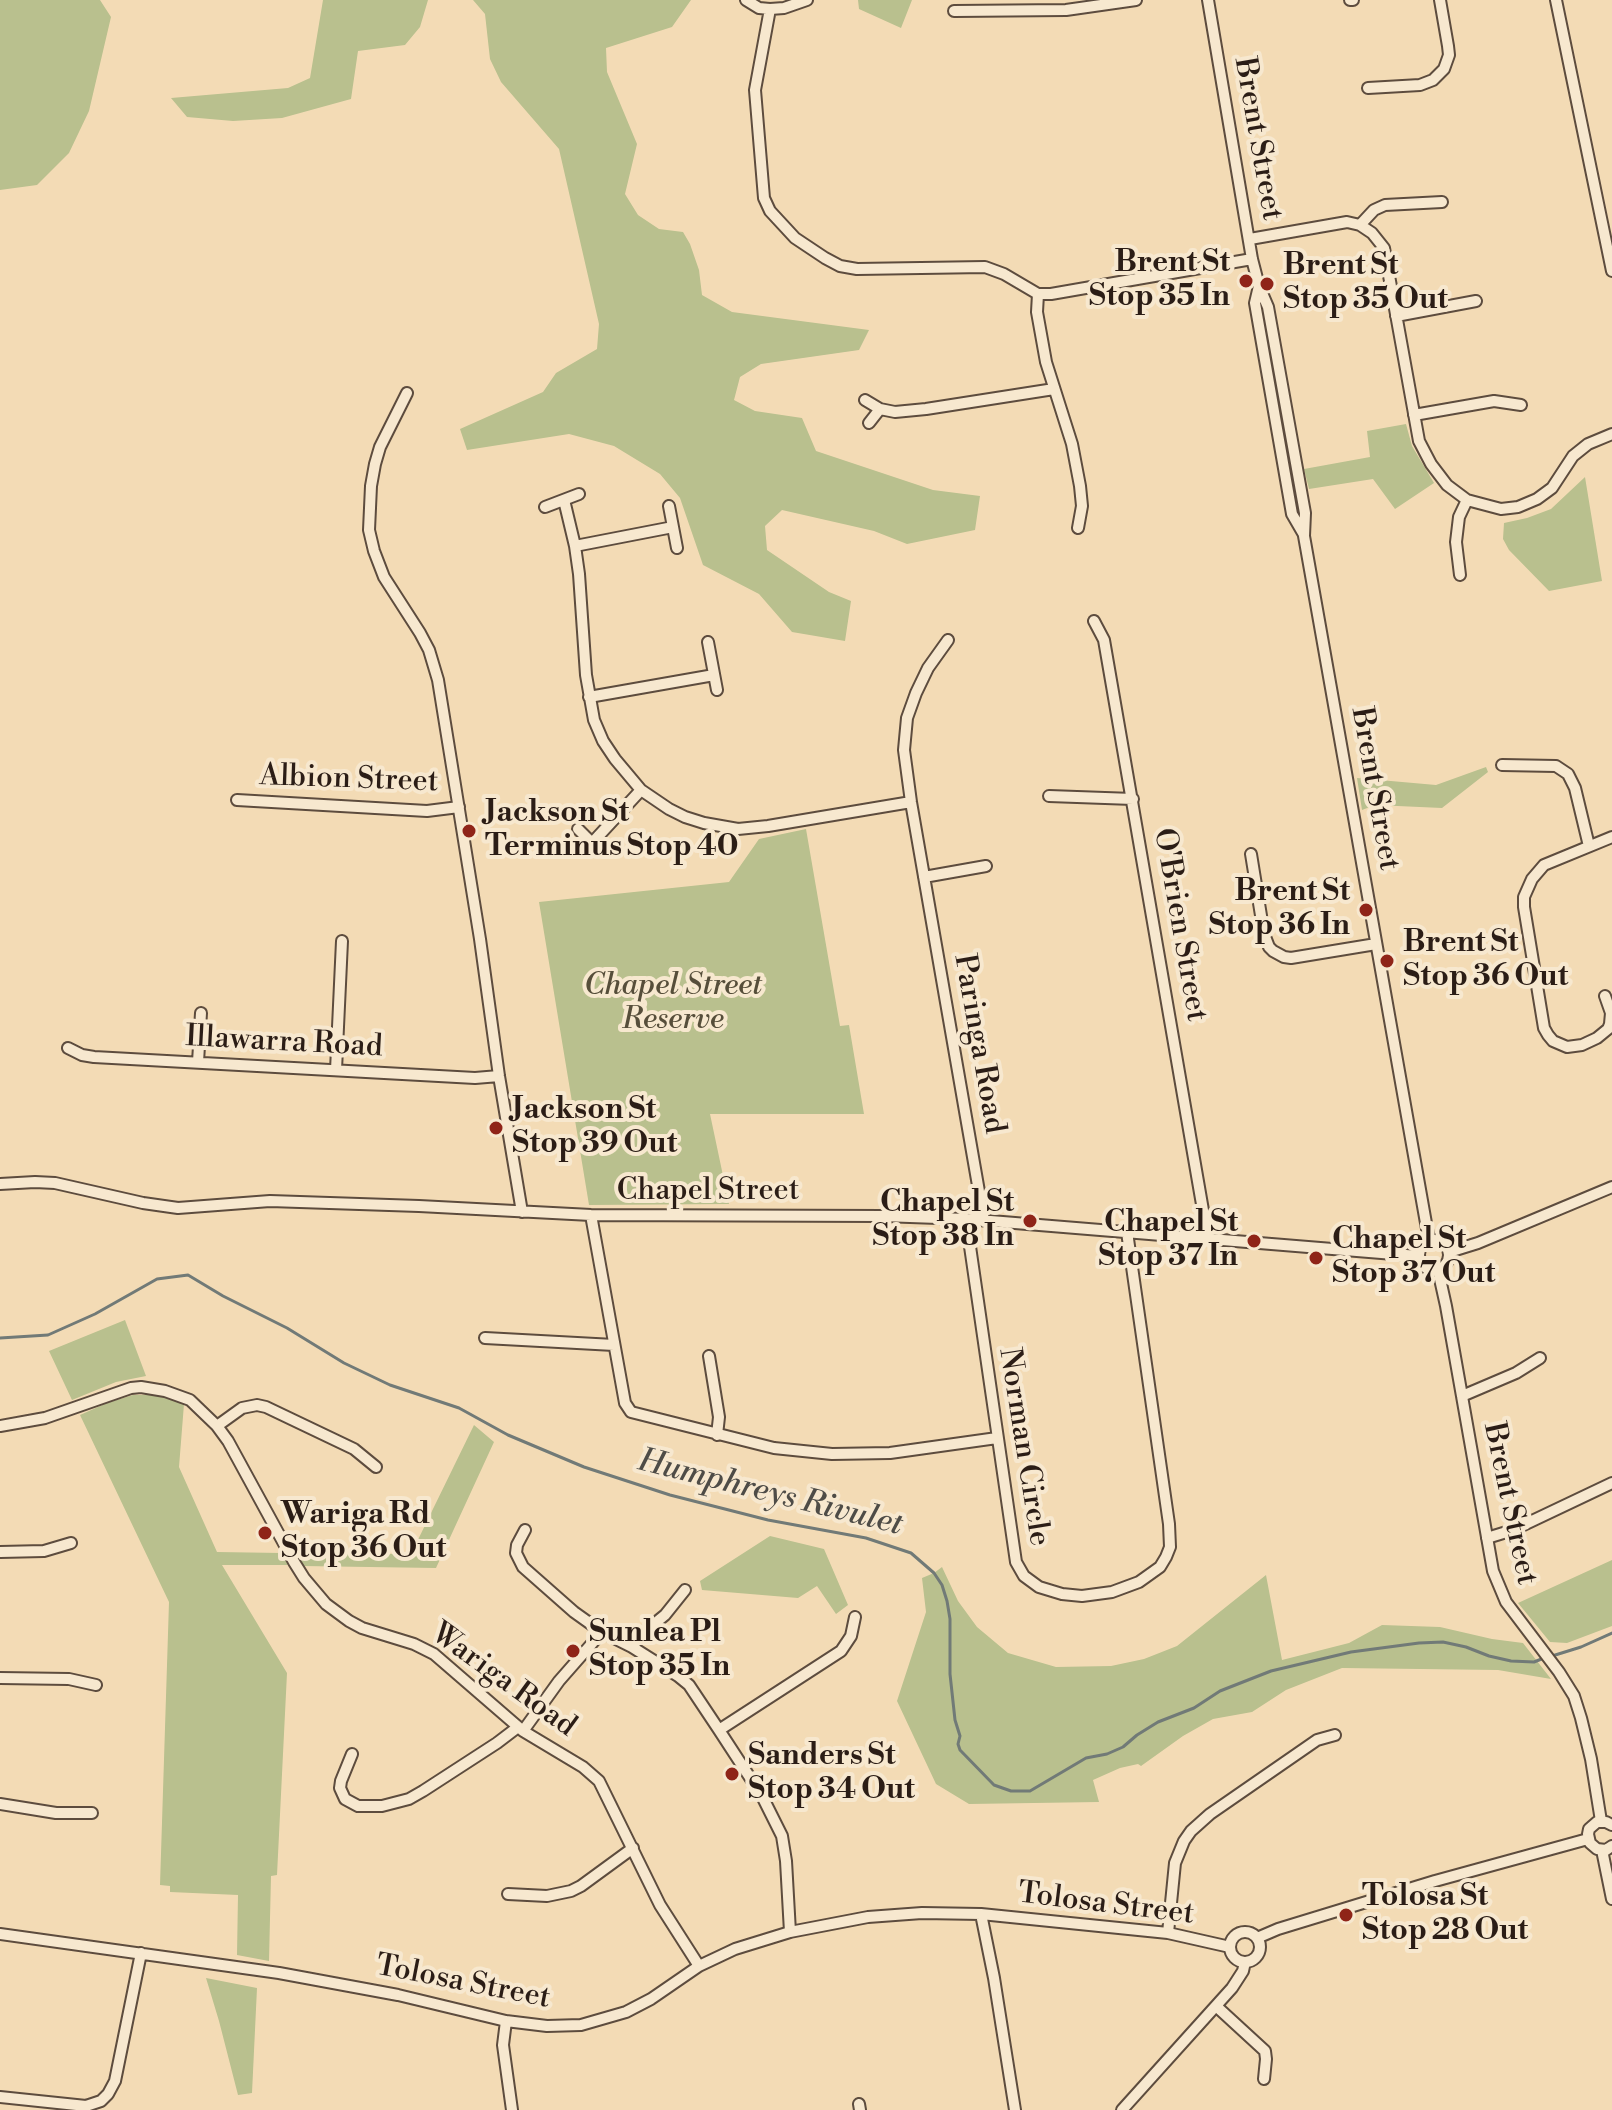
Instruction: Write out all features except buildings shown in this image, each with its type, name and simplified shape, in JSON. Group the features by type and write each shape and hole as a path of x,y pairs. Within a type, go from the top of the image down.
{"street":[{"path":"746,0 759,8 770,9 807,0"},
{"path":"954,11 970,5 1083,9 1136,0"},
{"name":"Brent Street","path":"1208,0 1252,259 1268,307 1305,513 1304,536 1429,1240"},
{"path":"1368,88 1420,85 1433,80 1444,69 1449,55 1440,0"},
{"path":"1556,0 1612,271"},
{"path":"770,9 755,101 764,198 777,219 813,252 848,268 985,267 1038,294 1252,259"},
{"path":"1360,225 1374,210 1385,205 1442,202"},
{"path":"1250,239 1347,222 1360,225 1372,233 1384,248 1419,441 1447,485 1467,500 1501,509 1518,507 1537,499 1552,488 1573,456 1588,444 1612,434"},
{"path":"1038,294 1037,312 1046,362 1072,444 1080,486 1082,506 1078,528"},
{"path":"1396,316 1476,301"},
{"path":"865,400 880,409 895,412 1054,389"},
{"path":"407,393 380,447 375,464 369,530 384,577 420,633 434,664 522,1212"},
{"path":"1414,415 1494,401 1521,405"},
{"path":"869,423 880,409"},
{"path":"545,507 579,494"},
{"path":"564,500 575,546 589,697 594,720 615,759 641,790 685,817 738,829 911,802"},
{"path":"1460,575 1456,542 1459,517 1467,500"},
{"path":"669,506 677,548"},
{"path":"575,546 673,527"},
{"name":"O'Brien Street","path":"1094,621 1104,640 1208,1239"},
{"name":"Paringa Road","path":"948,640 922,680 907,718 904,750 984,1220"},
{"path":"708,642 717,690"},
{"path":"589,697 714,675"},
{"path":"1502,765 1556,766 1568,774 1575,788 1589,846"},
{"path":"578,829 596,846 641,790"},
{"path":"1049,796 1133,799"},
{"name":"Albion Street","path":"237,800 427,811 459,807"},
{"path":"1605,996 1611,1019 1603,1034 1574,1048 1560,1046 1553,1041 1544,1028 1524,907 1527,888 1544,865 1612,837"},
{"path":"1251,854 1264,934 1273,951 1291,958 1376,944"},
{"path":"924,877 986,866"},
{"path":"336,1070 342,941"},
{"path":"198,1062 201,1013"},
{"name":"Illawarra Road","path":"68,1048 94,1057 475,1078 499,1076"},
{"name":"Chapel Street","path":"0,1184 55,1183 178,1208 270,1201 591,1215 966,1219 1418,1256"},
{"path":"1449,1252 1612,1187"},
{"path":"591,1215 625,1403 631,1412 774,1448 846,1454 890,1453 997,1438"},
{"name":"Norman Circle","path":"966,1219 1013,1552 1019,1569 1031,1583 1062,1594 1096,1595 1126,1587 1151,1574 1166,1557 1171,1536 1127,1232"},
{"path":"1429,1240 1444,1243 1449,1252 1448,1261 1438,1270 1427,1269 1418,1256 1420,1248 1429,1240"},
{"name":"Brent Street","path":"1438,1270 1493,1571 1506,1602 1574,1696 1607,1823"},
{"path":"485,1338 614,1345"},
{"path":"709,1356 719,1417 717,1435"},
{"path":"1462,1396 1516,1373 1540,1358"},
{"name":"Wariga Road","path":"0,1426 45,1418 124,1389 141,1387 190,1400 217,1426 238,1456 294,1562 326,1604 362,1628 414,1644 434,1654 520,1729 593,1775 604,1789 670,1921 699,1966"},
{"path":"217,1426 242,1408 266,1407 354,1449 376,1467"},
{"path":"1487,1538 1513,1530 1612,1483"},
{"path":"525,1530 516,1553 523,1567 567,1607 602,1632 632,1647 689,1685 719,1730 762,1796 782,1836 790,1932"},
{"path":"0,1552 44,1551 71,1543"},
{"path":"632,1647 685,1590"},
{"path":"719,1730 841,1651 851,1636 855,1617"},
{"path":"352,1754 341,1781 340,1788 345,1799 358,1806 382,1806 409,1799 520,1729 602,1632"},
{"path":"0,1678 69,1679 96,1685"},
{"path":"1168,1933 1175,1863 1191,1831 1210,1814 1317,1740 1335,1735"},
{"path":"0,1804 56,1813 92,1813"},
{"path":"1607,1823 1597,1822 1589,1829 1588,1839 1593,1847 1607,1848 1612,1899"},
{"path":"1257,1938 1435,1881 1588,1839"},
{"path":"508,1894 547,1896 571,1891 633,1848"},
{"name":"Tolosa Street","path":"0,1934 233,1966 428,2002 506,2021 547,2026 597,2022 640,2005 699,1966 735,1949 842,1920 922,1913 981,1914 1168,1933 1230,1947"},
{"path":"981,1914 1015,2110"},
{"path":"1240,1933 1249,1933 1259,1942 1259,1952 1254,1960 1245,1962 1233,1956 1230,1947 1240,1933"},
{"path":"0,2097 86,2106 101,2101 108,2094 115,2081 141,1953"},
{"path":"1122,2110 1239,1979 1245,1962"},
{"path":"1216,2006 1265,2051 1264,2079"},
{"path":"506,2021 503,2045 512,2110"}],"green space":[{"path":"0,0 100,0 111,17 89,111 69,153 37,185 0,190"},
{"path":"323,0 428,0 420,27 405,45 358,51 351,99 282,118 233,121 187,117 171,98 288,88 310,78"},
{"path":"473,0 691,0 672,27 606,48 607,72 637,144 625,194 638,215 659,229 683,232 699,270 702,295 732,312 869,330 859,350 761,364 740,377 734,400 755,411 802,418 816,451 933,490 980,496 975,530 907,544 874,531 782,510 765,526 767,550 829,592 851,601 845,641 792,632 759,594 703,565 680,498 660,474 614,446 569,434 467,450 460,429 543,392 556,373 597,349 599,324 559,149 501,82 490,59 485,14"},
{"path":"858,0 912,0 901,28 859,9"},
{"path":"1406,424 1412,446 1434,483 1395,509 1373,479 1309,489 1304,469 1370,457 1367,431"},
{"path":"1585,477 1602,581 1549,591 1509,550 1503,539 1504,523 1551,509"},
{"path":"1486,767 1488,772 1442,808 1375,805 1362,810 1357,778 1436,785"},
{"name":"Chapel Street Reserve","path":"806,829 840,1026 849,1025 864,1114 710,1114 729,1204 589,1205 539,902 729,882 759,839"},
{"path":"125,1320 146,1376 116,1382 72,1400 49,1351"},
{"path":"133,1395 156,1395 184,1404 179,1467 217,1552 282,1553 288,1565 222,1565 287,1673 277,1875 271,1876 269,1961 237,1955 238,1895 170,1892 170,1886 160,1885 169,1602 80,1415"},
{"path":"474,1425 494,1442 436,1568 302,1566 297,1553 411,1554"},
{"path":"770,1536 824,1549 848,1605 836,1614 817,1586 798,1598 702,1590 700,1581"},
{"path":"1612,1560 1612,1626 1567,1643 1550,1642 1518,1603"},
{"path":"942,1567 958,1601 977,1627 1008,1653 1056,1667 1111,1666 1144,1659 1177,1646 1266,1575 1282,1660 1349,1643 1382,1625 1440,1627 1523,1643 1551,1679 1498,1670 1342,1668 1286,1690 1252,1712 1213,1719 1141,1766 1120,1768 1093,1780 1099,1802 969,1804 936,1784 897,1701 926,1612 922,1578"},
{"path":"206,1978 257,1988 252,2093 238,2095"}],"waterway":[{"name":"Humphreys Rivulet","path":"0,1338 48,1335 95,1314 157,1279 188,1275 287,1328 344,1363 390,1385 459,1408 508,1435 584,1467 670,1495 768,1520 866,1538 911,1553 934,1573 947,1601 950,1674 960,1750 994,1785 1011,1791 1030,1791 1086,1758 1123,1747 1158,1722 1194,1708 1220,1691 1271,1671 1351,1652 1419,1643 1443,1642 1511,1661 1534,1662 1544,1658"},
{"name":"Humphreys Rivulet","path":"1552,1656 1612,1633"}],"place":[{"name":"Brent St Stop 35 In","path":"1246,281"},
{"name":"Brent St Stop 35 Out","path":"1267,284"},
{"name":"Jackson St Terminus Stop 40","path":"469,831"},
{"name":"Brent St Stop 36 In","path":"1366,910"},
{"name":"Brent St Stop 36 Out","path":"1387,961"},
{"name":"Jackson St Stop 39 Out","path":"496,1128"},
{"name":"Chapel St Stop 38 In","path":"1030,1221"},
{"name":"Chapel St Stop 37 In","path":"1254,1241"},
{"name":"Chapel St Stop 37 Out","path":"1316,1258"},
{"name":"Wariga Rd Stop 36 Out","path":"265,1533"},
{"name":"Sunlea Pl Stop 35 In","path":"573,1651"},
{"name":"Sanders St Stop 34 Out","path":"732,1774"},
{"name":"Tolosa St Stop 28 Out","path":"1346,1915"}]}
